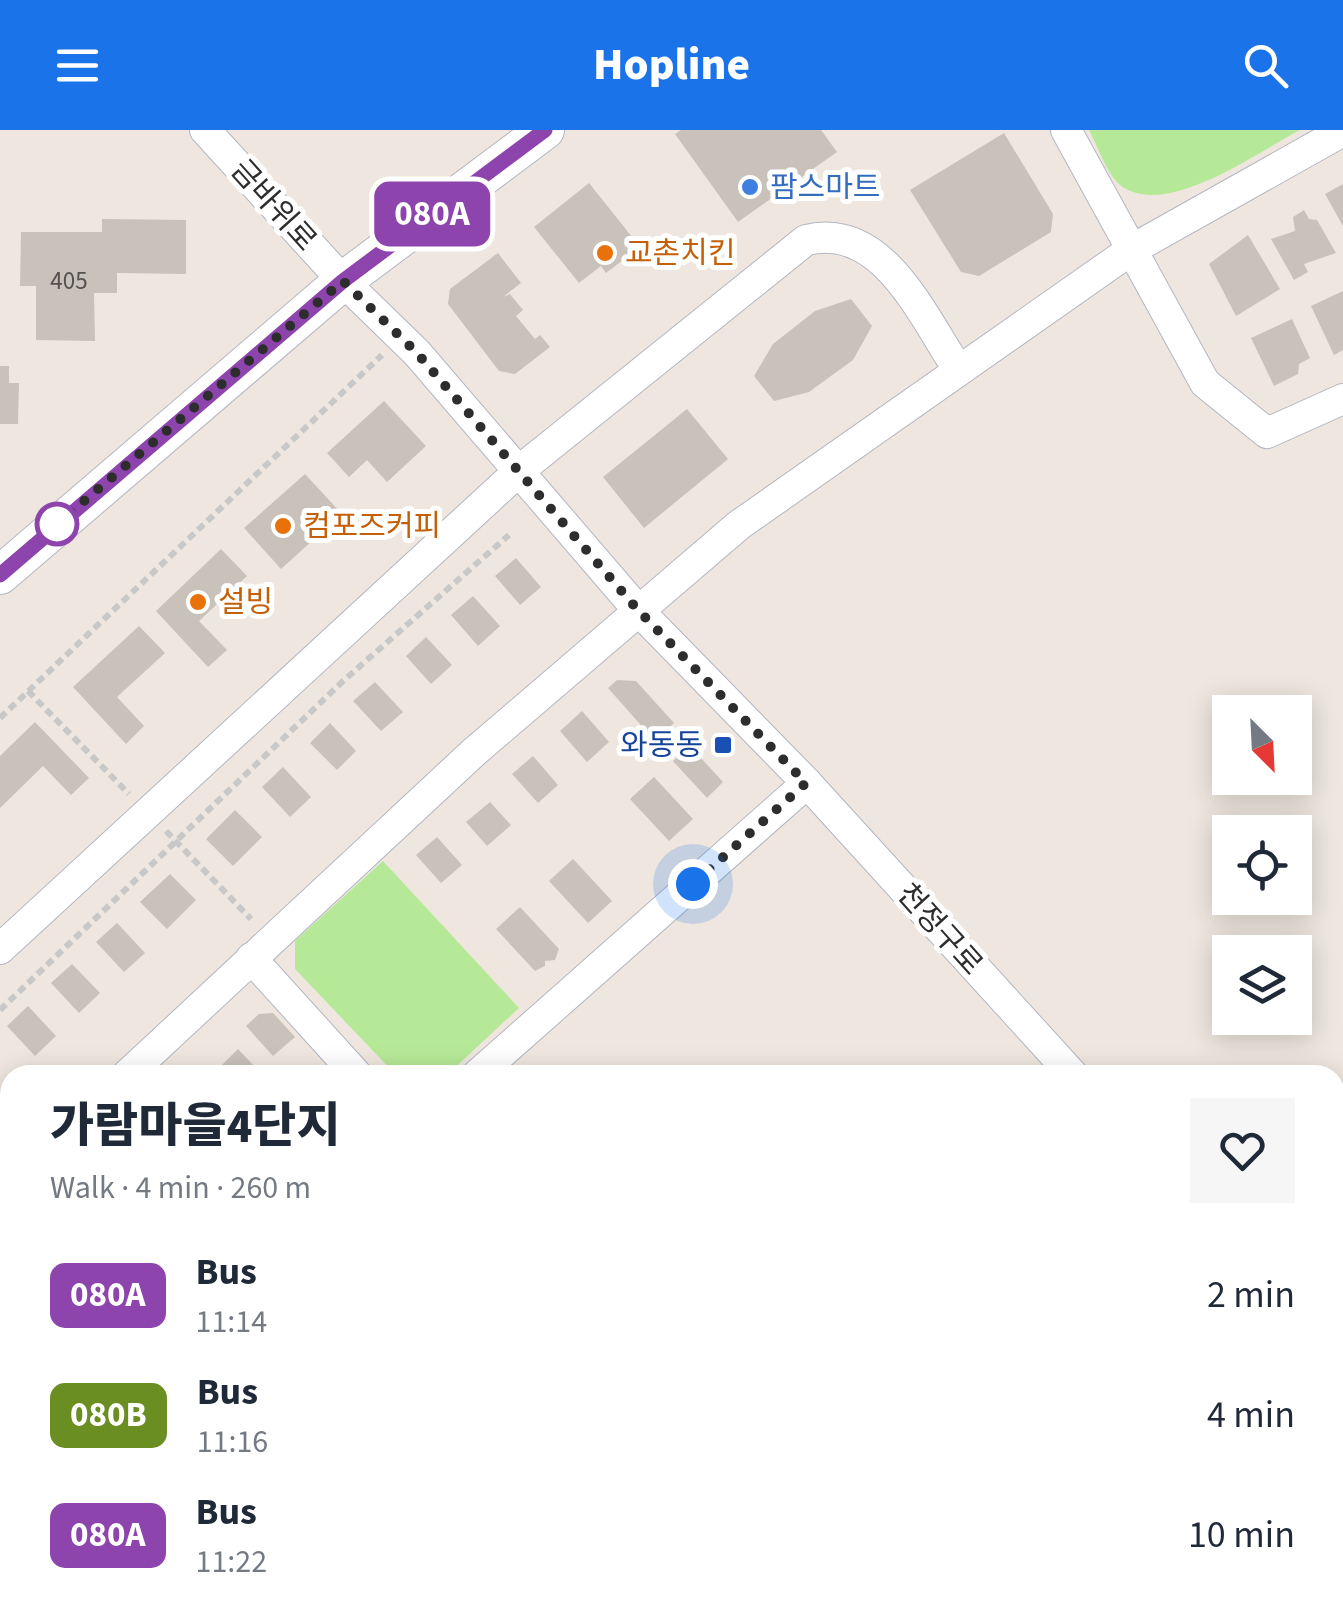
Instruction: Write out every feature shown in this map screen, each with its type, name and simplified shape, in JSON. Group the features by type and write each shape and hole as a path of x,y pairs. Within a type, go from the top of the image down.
{"street":[{"name":"금바위로","path":"205,130 343,281 417,353 520,470"},
{"path":"0,575 343,281 545,130"},
{"path":"1066,130 1206,383 1268,433 1343,399"},
{"path":"137,1065 637,609 738,525 1132,250 1343,131"},
{"path":"0,949 520,470 806,240 825,236 858,241 880,257 958,368"},
{"name":"천정구로","path":"520,470 637,609 806,783 1065,1065"},
{"path":"488,1065 806,783"},
{"path":"261,949 348,1065"}],"path":[{"path":"0,718 394,344"},
{"path":"0,1010 342,682 509,536"},
{"path":"28,691 175,840 261,949"}],"green space":[{"path":"1089,130 1300,130 1236,167 1185,189 1139,194 1115,180"},
{"path":"383,861 519,1008 458,1065 386,1065 295,969 295,941"}],"building":[{"name":"팜스마트","path":"681,130 821,130 837,152 738,222 675,134"},
{"path":"1004,133 1053,214 1051,232 979,276 961,272 910,190"},
{"path":"589,183 640,247 606,273 601,266 579,283 534,227"},
{"path":"1343,184 1343,226 1325,194"},
{"path":"1304,210 1309,219 1317,220 1336,253 1304,264 1308,272 1294,280 1271,239 1295,231 1293,217"},
{"path":"102,219 186,220 186,274 117,273 117,293 94,293 95,341 36,340 36,286 20,286 21,232 102,232"},
{"path":"1248,235 1280,289 1236,316 1209,264"},
{"path":"498,253 521,283 503,297 510,294 523,310 516,316 535,339 540,335 550,347 515,374 499,371 448,304 450,289"},
{"path":"1343,291 1343,350 1334,355 1311,306"},
{"path":"851,299 872,326 853,360 809,392 774,401 754,376 773,344 815,311"},
{"path":"1292,319 1310,358 1299,364 1298,374 1274,386 1251,338"},
{"path":"0,366 9,366 9,383 19,383 18,424 0,424"},
{"path":"384,401 426,446 387,482 367,460 349,477 327,453"},
{"path":"687,409 728,459 644,528 603,477"},
{"path":"305,474 342,514 281,569 244,528"},
{"path":"221,549 247,576 199,621 227,650 208,667 156,611"},
{"path":"516,558 541,587 520,605 495,576"},
{"path":"473,596 500,626 478,646 451,615"},
{"path":"139,626 165,653 117,697 144,726 126,744 73,687"},
{"path":"426,637 452,665 431,684 406,656"},
{"path":"617,680 636,681 674,723 655,741 608,688"},
{"path":"375,682 403,712 381,731 353,701"},
{"path":"582,711 609,742 587,762 560,731"},
{"path":"35,722 89,778 71,795 43,766 0,808 0,756"},
{"path":"330,723 356,751 337,770 310,743"},
{"path":"690,746 723,782 707,798 673,761"},
{"path":"533,756 558,785 538,803 512,774"},
{"path":"283,767 311,797 290,817 262,787"},
{"path":"654,777 693,819 669,841 630,799"},
{"path":"490,802 511,825 487,846 466,822"},
{"path":"235,810 262,837 233,866 206,839"},
{"path":"437,837 462,865 441,883 416,855"},
{"path":"573,859 612,901 588,923 549,881"},
{"path":"170,874 196,900 167,929 140,902"},
{"path":"520,907 559,949 555,960 545,961 545,966 535,971 496,929"},
{"path":"117,923 145,953 124,972 96,942"},
{"path":"72,964 100,993 79,1013 51,983"},
{"path":"28,1006 56,1036 35,1056 7,1026"},
{"path":"273,1013 295,1037 273,1056 246,1026 259,1014"},
{"path":"238,1049 253,1065 222,1065"}],"bus line":[{"name":"080A","path":"0,575 343,281 545,130"}],"place":[{"name":"팜스마트","path":"750,187"},
{"name":"교촌치킨","path":"605,253"},
{"name":"컴포즈커피","path":"283,526"},
{"name":"설빙","path":"198,602"},
{"name":"와동동","path":"723,745"}],"route":[{"path":"57,524 343,281 417,353 637,609 806,783 693,884"}]}
